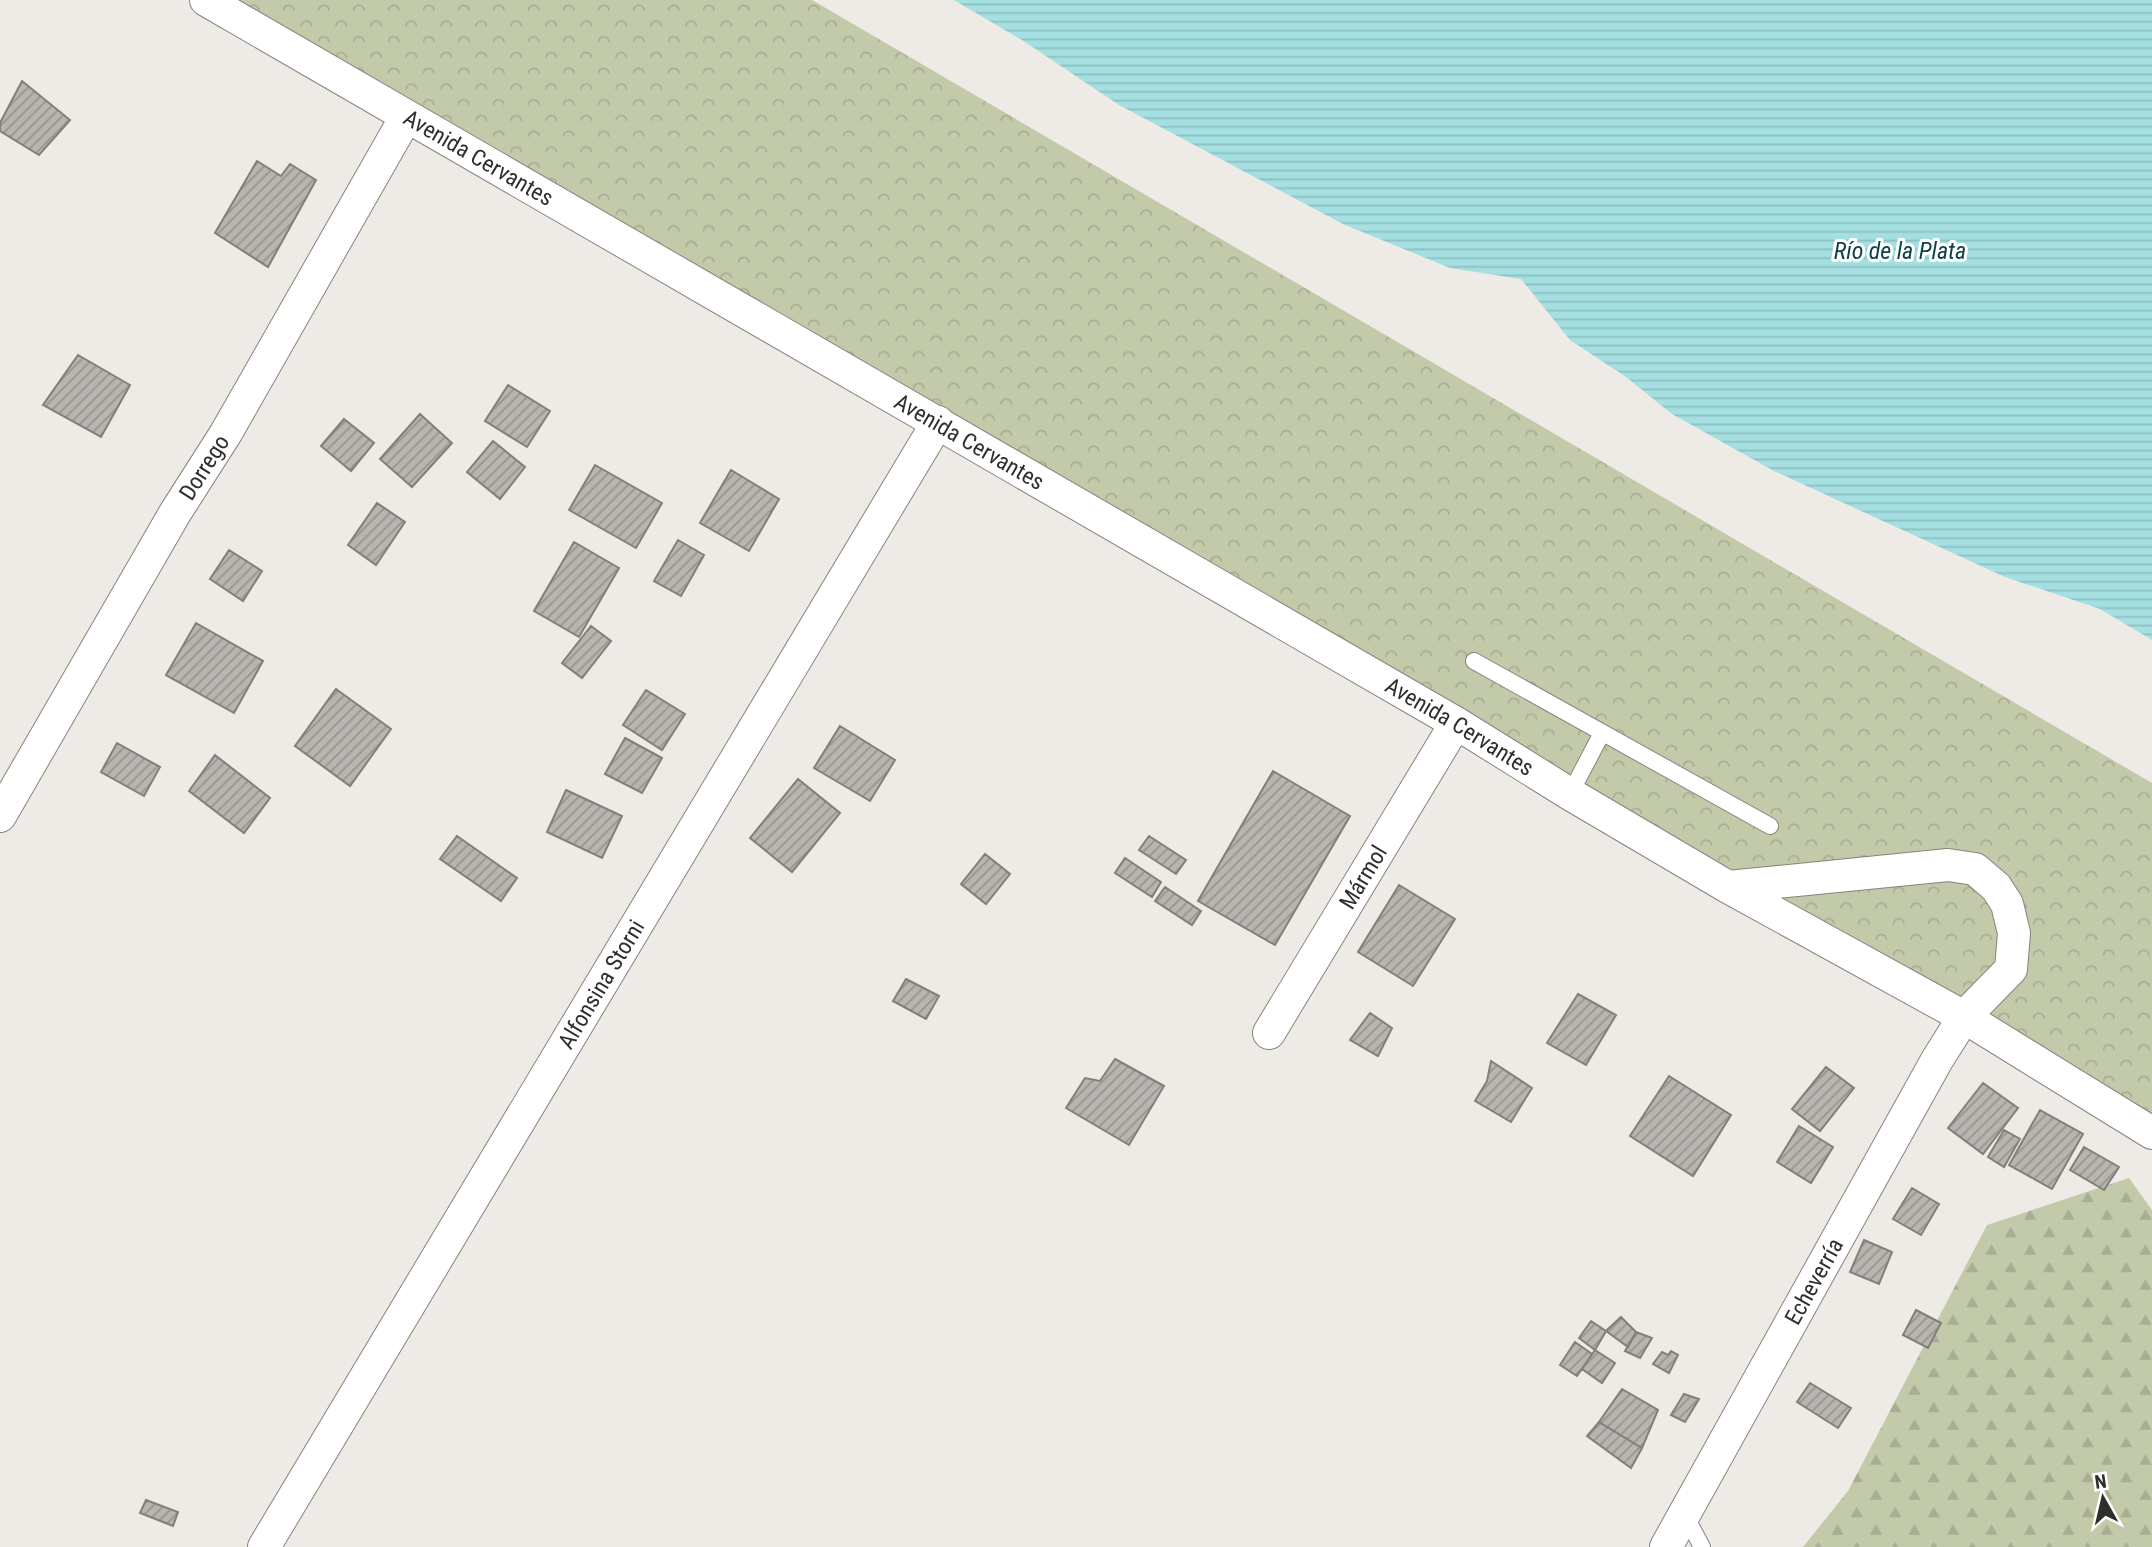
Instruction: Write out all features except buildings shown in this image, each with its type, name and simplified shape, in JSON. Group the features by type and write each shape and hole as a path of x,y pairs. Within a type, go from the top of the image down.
{"street":[{"name":"Avenida Cervantes","path":"206,0 1456,723 1728,887 1964,1017 2152,1133"},
{"name":"Dorrego","path":"0,816 175,513 226,433 406,117"},
{"name":"Alfonsina Storni","path":"264,1547 938,422"},
{"name":"Mármol","path":"1269,1032 1456,723"},
{"path":"1728,887 1948,865 1975,869 1996,887 2007,904 2014,933 2011,969 1964,1017"},
{"name":"Echeverría","path":"1666,1547 1937,1060 1964,1017"}],"lane":[{"path":"1475,661 1770,826"},
{"path":"1570,794 1602,733"},
{"path":"1685,1515 1702,1547"}],"green space":[{"path":"238,0 812,0 2152,783 2152,1114"},
{"path":"2129,1178 2152,1210 2152,1547 1803,1547 1848,1491 1987,1225"}],"water":[{"name":"Río de la Plata","path":"954,0 2152,0 2152,640 2100,609 2005,577 1774,471 1672,414 1626,377 1570,340 1521,279 1450,268 1343,224 1119,105 1022,40"}]}
